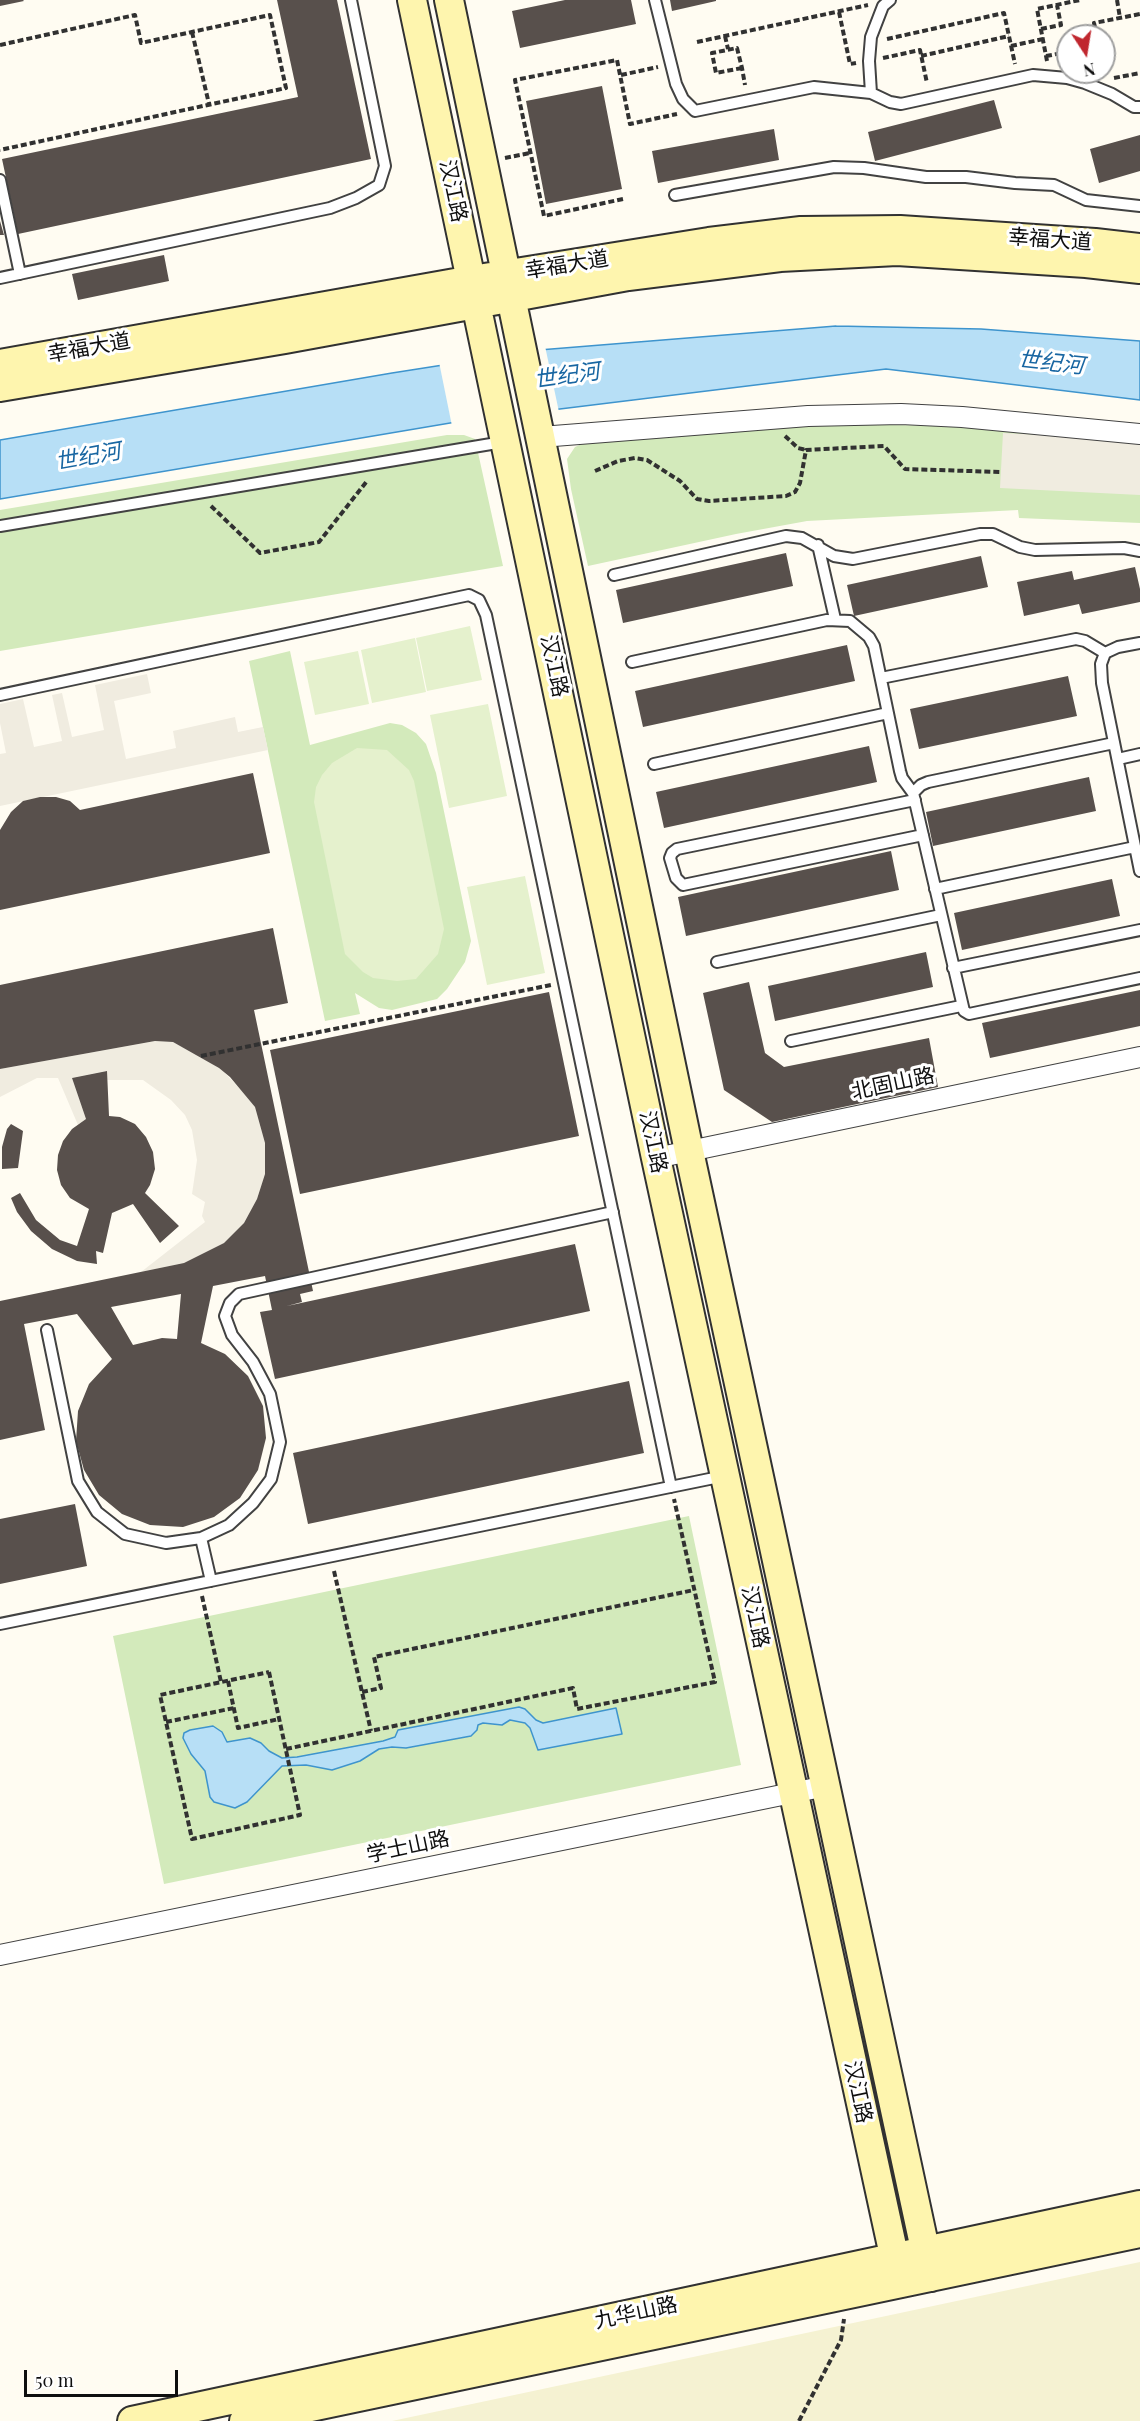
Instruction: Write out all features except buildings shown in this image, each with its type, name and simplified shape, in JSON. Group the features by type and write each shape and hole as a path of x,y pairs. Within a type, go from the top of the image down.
{"street":[{"name":"汉江路","path":"412,0 656,1158 897,2270"},
{"name":"汉江路","path":"449,0 689,1150 928,2264"},
{"name":"幸福大道","path":"509,286 709,242 801,231 900,230 1140,248"},
{"name":"幸福大道","path":"0,364 509,286 628,276 769,259 897,251 1086,263 1140,269"},
{"name":"幸福大道","path":"0,387 285,339 474,291"},
{"path":"539,430 808,416 901,414 963,417 1140,434"},
{"name":"北固山路","path":"656,1158 1140,1057"},
{"name":"学士山路","path":"0,1955 826,1786"},
{"name":"九华山路","path":"928,2264 1140,2205"},
{"name":"九华山路","path":"132,2421 928,2264 1140,2233"},
{"name":"九华山路","path":"244,2421 847,2294 897,2270"}],"lane":[{"path":"0,278 330,208 356,198 379,185 385,166 351,0"},
{"path":"655,0 680,91 695,111 814,87 871,93 890,102 901,104 1033,75 1085,82 1134,107 1140,107"},
{"path":"871,93 869,61 871,37 883,6 890,0"},
{"path":"675,195 834,167 864,168 926,177 966,177 1054,185 1086,200 1140,206"},
{"path":"0,180 20,274"},
{"path":"0,526 505,434"},
{"path":"614,575 786,536 802,538 834,556 853,559 980,534 993,534 1020,547 1035,550 1124,548 1140,551"},
{"path":"818,545 835,619"},
{"path":"0,695 469,595 479,600 486,615 671,1487"},
{"path":"632,663 835,619 850,621 869,637 874,646 902,778 914,796 964,1011 969,1014 1140,978"},
{"path":"881,678 1076,639 1085,641 1105,653"},
{"path":"1140,643 1118,647 1105,653 1101,664 1102,683 1140,868"},
{"path":"654,764 888,713"},
{"path":"923,835 683,885 676,878 670,858 677,849 914,796 921,785 928,782 1114,743"},
{"path":"1118,759 1140,754"},
{"path":"935,889 1135,847"},
{"path":"717,962 941,915"},
{"path":"953,968 1140,930"},
{"path":"791,1041 962,1006"},
{"path":"47,1330 78,1481 97,1512 125,1534 166,1543 201,1538 229,1525 253,1503 271,1479 280,1442 270,1394 253,1362 232,1335 225,1316 230,1303 238,1294 613,1212"},
{"path":"0,1624 724,1476"},
{"path":"201,1538 211,1581"}],"path":[{"path":"1049,0 1051,6"},
{"path":"1049,70 1037,9 1080,0"},
{"path":"1117,0 1120,18"},
{"path":"697,42 869,5"},
{"path":"1041,29 1061,25 1057,5"},
{"path":"839,12 850,64 920,50 927,83"},
{"path":"881,40 1004,13 1017,64 1004,67"},
{"path":"1094,24 1140,14"},
{"path":"0,45 135,15 141,43 270,15 286,87 0,150"},
{"path":"192,32 209,104"},
{"path":"725,36 728,50"},
{"path":"921,56 1009,36"},
{"path":"1011,46 1043,39"},
{"path":"735,88 746,86 737,48 712,53 716,73 741,68"},
{"path":"1046,56 1056,54"},
{"path":"623,199 544,216 515,80 617,60 630,124 695,111"},
{"path":"621,75 671,64"},
{"path":"919,85 938,81"},
{"path":"595,471 618,461 635,458 647,460 680,481 697,499 709,501 786,496 795,492 800,483 806,450 884,446 905,469 1001,472"},
{"path":"209,503 260,553 319,542 366,481 377,479"},
{"path":"201,1056 564,982"},
{"path":"286,1749 573,1688 577,1709 715,1682 671,1487"},
{"path":"331,1556 371,1731"},
{"path":"199,1583 221,1682"},
{"path":"362,1692 381,1688 374,1657 694,1590"},
{"path":"269,1672 300,1815 192,1839 160,1695 228,1681 269,1672"},
{"path":"228,1681 238,1728 279,1719"},
{"path":"166,1722 234,1708"},
{"path":"799,2421 841,2340 847,2294"}],"shaded area":[{"path":"1003,433 1140,440 1140,495 1000,488"},
{"path":"147,674 151,693 114,701 126,759 176,748 173,731 235,717 238,732 263,727 268,750 0,806 0,754 6,753 0,723 0,704 23,699 34,747 62,741 52,695 62,693 72,737 104,730 95,685"},
{"path":"155,1041 173,1042 201,1056 223,1071 243,1092 255,1107 265,1143 265,1174 257,1199 244,1223 224,1243 184,1263 141,1272 205,1222 202,1216 205,1202 192,1194 197,1160 192,1130 185,1115 171,1100 143,1080 107,1080 106,1071 72,1078 86,1119 78,1125 58,1078 37,1078 0,1097 0,1069"},
{"path":"1140,2262 1140,2421 392,2421"}],"green space":[{"path":"817,424 963,426 1140,441 1140,523 1019,518 1018,510 807,521 588,566 571,489 567,459 575,447 586,442"},
{"path":"447,435 464,435 475,439 503,566 0,651 0,510"},
{"path":"470,626 482,680 427,691 416,638"},
{"path":"415,638 426,692 372,703 361,650"},
{"path":"290,651 310,745 390,723 402,725 416,733 426,744 436,773 471,941 465,962 447,989 437,999 392,1010 379,1008 355,993 360,1014 325,1021 249,661"},
{"path":"358,651 369,704 315,715 304,662"},
{"path":"488,704 507,796 449,808 430,715"},
{"path":"357,748 387,750 409,770 414,781 444,929 438,954 416,979 397,981 373,978 363,972 345,954 314,802 316,787 322,775 332,763"},
{"path":"525,876 545,973 487,985 467,887"},
{"path":"689,1516 741,1765 164,1884 113,1636"}],"water":[{"name":"世纪河","path":"836,326 981,329 1140,341 1140,400 886,369 462,421 0,499 0,440 539,350"},
{"path":"519,1707 543,1723 616,1708 622,1734 538,1750 530,1728 525,1723 510,1720 502,1725 483,1723 478,1725 477,1730 471,1736 406,1748 379,1749 360,1761 332,1770 306,1765 282,1766 247,1802 235,1808 214,1802 210,1797 205,1771 191,1754 183,1738 184,1733 190,1730 213,1726 222,1732 227,1742 250,1738 282,1758 297,1757 383,1741 395,1737 398,1730"}],"pier":[{"path":"545,346 559,412 452,426 439,362"}]}
